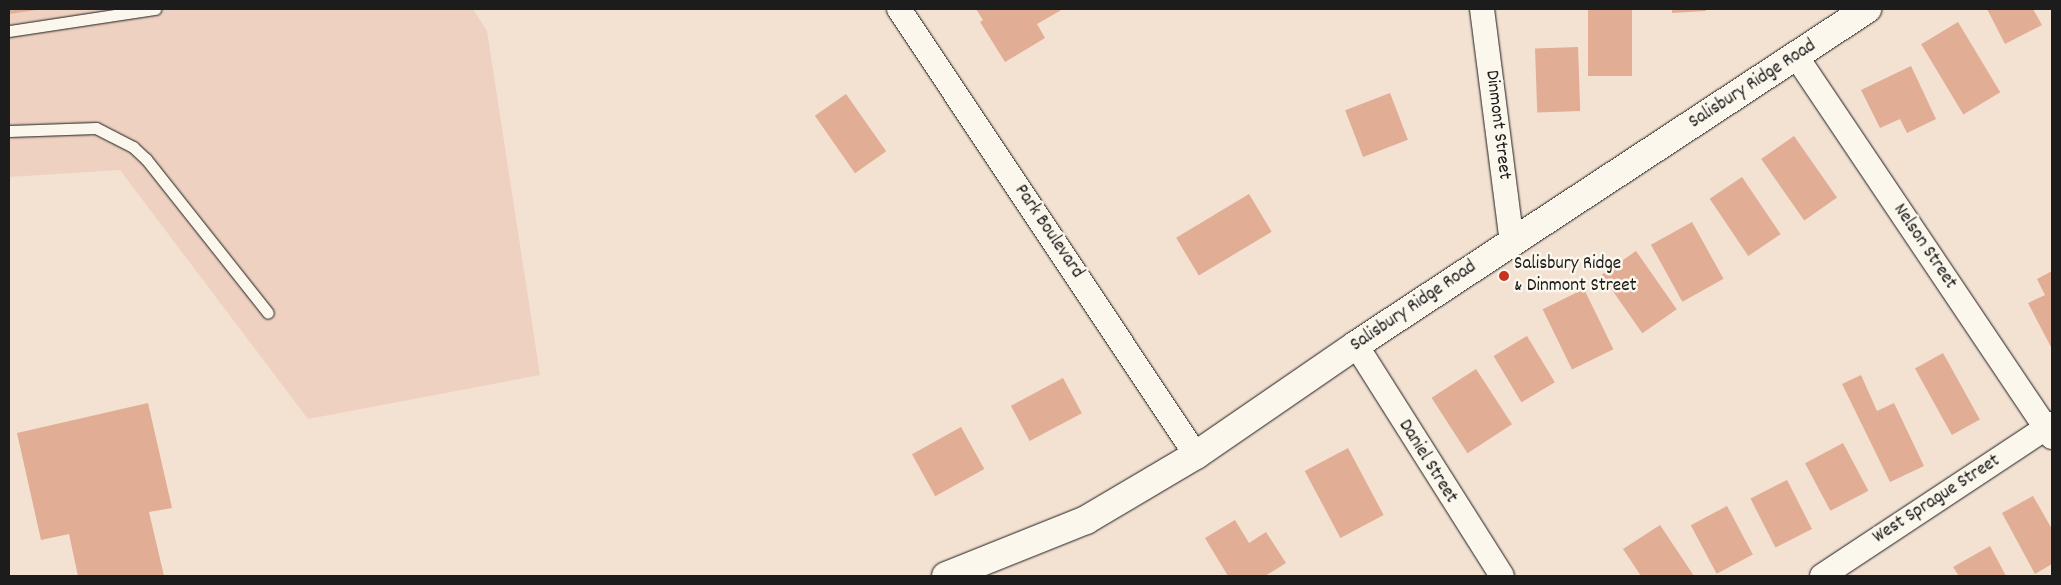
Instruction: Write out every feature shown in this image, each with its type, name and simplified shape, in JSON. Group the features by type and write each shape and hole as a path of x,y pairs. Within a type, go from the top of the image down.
{"street":[{"name":"Park Boulevard","path":"899,9 1196,455"},
{"name":"Dinmont Street","path":"1482,9 1512,242"},
{"name":"Salisbury Ridge Road","path":"946,576 1086,520 1196,455 1356,345 1867,9"},
{"name":"Nelson Street","path":"1796,56 2050,430"},
{"name":"Daniel Street","path":"1356,345 1502,576"},
{"name":"West Sprague Street","path":"1822,576 2050,430"}],"lane":[{"path":"9,30 155,9"},
{"path":"9,131 96,128 133,147 146,159 268,313"}],"shaded area":[{"path":"9,9 473,9 487,31 540,375 308,419 120,170 9,177"}],"building":[{"path":"9,9 37,9 37,10 9,14"},
{"path":"976,9 1063,9 1037,24 1045,38 1005,62 980,22 983,20"},
{"path":"1588,9 1632,9 1632,76 1588,76"},
{"path":"1672,9 1706,9 1706,11 1672,13"},
{"path":"1987,9 2033,9 2042,25 2005,44"},
{"path":"1958,22 2000,92 1963,114 1921,44"},
{"path":"1578,47 1580,111 1537,112 1535,49"},
{"path":"1911,66 1936,119 1907,133 1900,119 1880,128 1861,90"},
{"path":"1390,93 1408,140 1363,157 1345,110"},
{"path":"846,94 886,151 855,173 815,116"},
{"path":"1794,136 1837,197 1804,220 1761,159"},
{"path":"1742,177 1781,234 1748,256 1710,199"},
{"path":"1249,194 1272,232 1199,275 1176,238"},
{"path":"1692,222 1724,279 1682,302 1651,245"},
{"path":"1636,251 1677,309 1642,333 1602,275"},
{"path":"2052,271 2051,347 2028,303 2045,295 2037,279"},
{"path":"1584,289 1613,349 1572,369 1543,309"},
{"path":"1527,336 1555,382 1521,402 1494,356"},
{"path":"1943,353 1980,419 1952,435 1915,369"},
{"path":"1476,369 1512,424 1467,453 1432,398"},
{"path":"1861,375 1877,411 1894,403 1924,466 1890,482 1842,384"},
{"path":"1063,378 1082,413 1030,441 1011,406"},
{"path":"148,403 172,508 149,512 164,576 78,576 69,534 41,540 17,433"},
{"path":"961,427 984,469 935,496 912,454"},
{"path":"1843,443 1868,491 1830,511 1805,463"},
{"path":"1348,448 1384,515 1340,538 1305,471"},
{"path":"1787,480 1812,529 1775,548 1750,499"},
{"path":"2033,496 2052,529 2052,564 2035,574 2002,513"},
{"path":"1727,506 1753,555 1717,574 1691,525"},
{"path":"1235,520 1249,543 1266,532 1286,563 1265,576 1228,576 1205,538"},
{"path":"1660,525 1694,576 1641,576 1623,549"},
{"path":"1990,546 2006,576 1959,576 1953,567"}],"place":[{"name":"Salisbury Ridge & Dinmont Street","path":"1504,276"}]}
